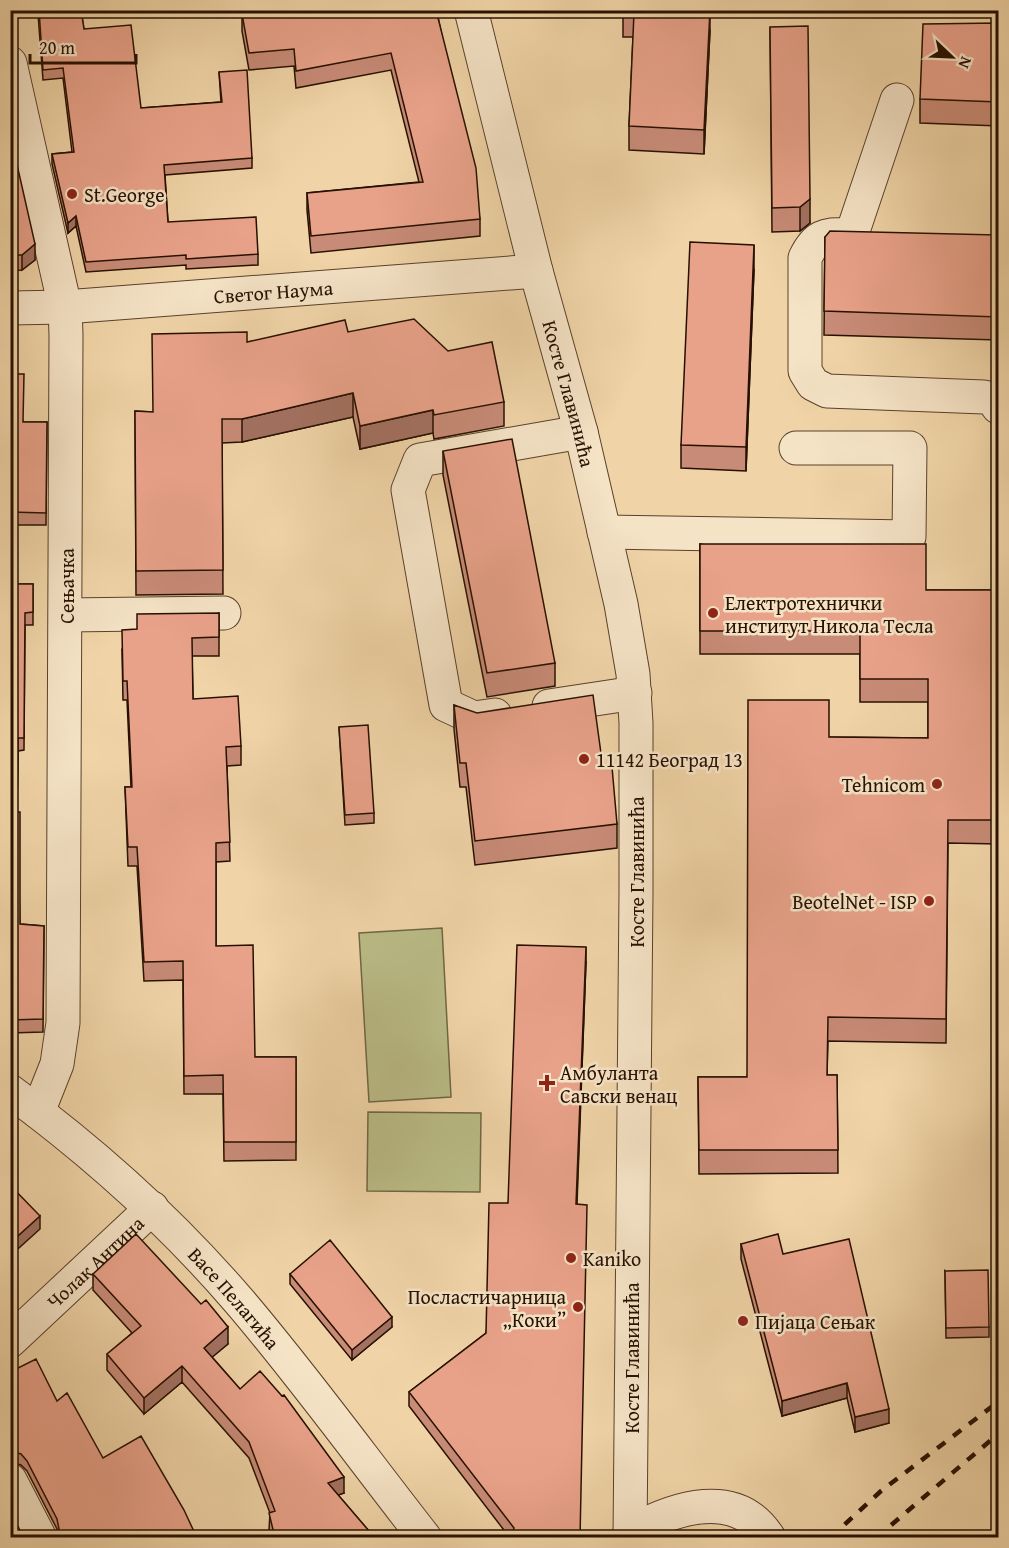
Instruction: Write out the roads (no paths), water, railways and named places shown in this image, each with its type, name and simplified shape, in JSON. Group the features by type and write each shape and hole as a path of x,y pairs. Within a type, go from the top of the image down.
{"street":[{"name":"Косте Главинића","path":"471,10 536,271 581,432 621,604 635,693 636,893 630,1535"},
{"name":"Сењачка","path":"10,63 65,306 66,615 63,1023 57,1064 39,1112"},
{"path":"897,100 852,234 824,236 812,244 805,258 806,371 813,384 826,391 984,396 993,399 999,407"},
{"name":"Светог Наума","path":"10,308 65,306 536,271"},
{"path":"581,432 420,460 408,490 446,705 474,718 635,693"},
{"path":"604,532 909,537 910,448 796,448"},
{"path":"66,615 224,613"},
{"name":"Васе Пелагића","path":"10,1091 39,1112 152,1208 238,1300 425,1538"},
{"name":"Чолак Антина","path":"10,1341 152,1208"},
{"path":"10,1480 40,1538"},
{"path":"630,1535 662,1514 705,1508 733,1508 750,1514 769,1538"}],"railway":[{"path":"830,1538 881,1491 998,1402"},
{"path":"876,1538 998,1434"}],"place":[{"name":"St.George","path":"72,194"},
{"name":"Електротехнички институт Никола Тесла","path":"713,613"},
{"name":"11142 Београд 13","path":"584,759"},
{"name":"Tehnicom","path":"937,784"},
{"name":"BeotelNet - ISP","path":"929,901"},
{"name":"Амбуланта Савски венац","path":"547,1083"},
{"name":"Kaniko","path":"571,1258"},
{"name":"Посластичарница „Коки”","path":"578,1307"},
{"name":"Пијаца Сењак","path":"743,1321"}]}
